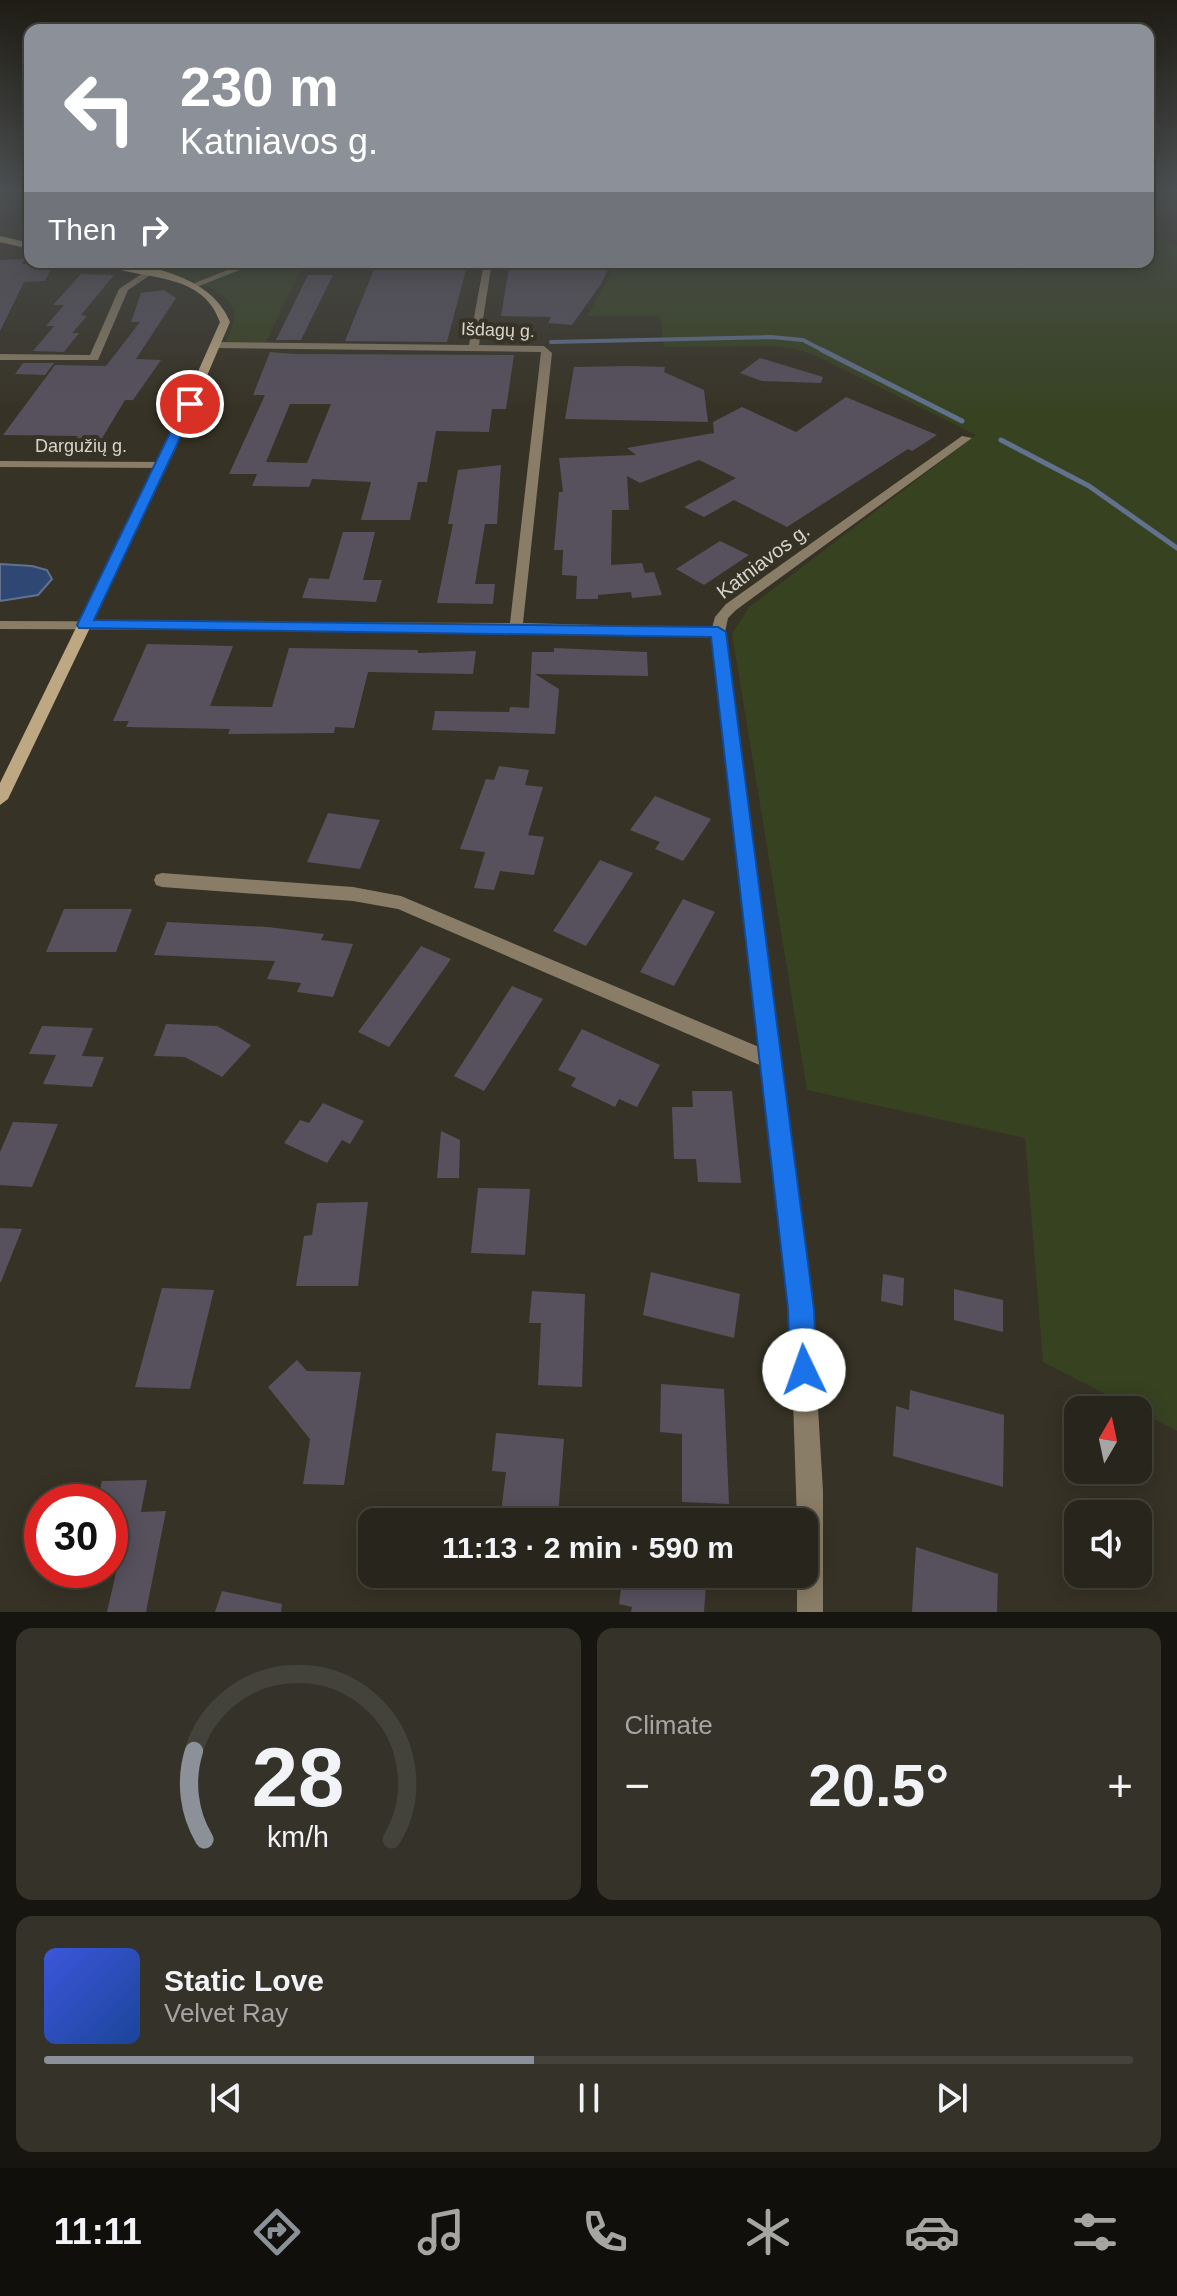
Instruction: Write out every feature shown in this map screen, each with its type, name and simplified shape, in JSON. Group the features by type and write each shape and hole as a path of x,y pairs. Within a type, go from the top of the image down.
{"main road":[{"path":"0,799 161,465 225,322 224,311 217,301 191,286 130,268"}],"street":[{"path":"191,286 240,268"},
{"path":"474,347 487,268"},
{"path":"0,357 94,358 124,289 149,272"},
{"name":"Išdagų g.","path":"217,345 534,347 547,353 516,627"},
{"name":"Katniavos g.","path":"0,625 516,627 718,632 722,617 731,607 966,438"},
{"name":"Dargužių g.","path":"0,464 161,465"},
{"path":"718,632 801,1309 810,1491 810,1612"},
{"path":"162,880 353,894 401,903 770,1061"}],"green space":[{"path":"1154,264 1177,264 1177,1431 1152,1418 1152,1396 1109,1396 1043,1362 1025,1138 807,1090 732,634 749,607 976,435 810,353 775,346 664,347 660,316 587,316 615,268 1154,268"},
{"path":"146,268 301,268 265,344 225,344 234,317 233,308 226,298 199,283"}],"water":[{"path":"0,564 47,570 52,579 38,595 0,601"}],"building":[{"path":"0,264 52,268 45,281 24,282 0,331"},
{"path":"375,268 466,268 447,342 345,341"},
{"path":"509,268 609,268 572,325 548,323 551,317 501,316"},
{"path":"81,274 114,275 81,315 87,316 72,333 79,333 64,352 33,351 54,326 46,326 64,305 53,305"},
{"path":"308,275 333,275 301,340 276,340"},
{"path":"164,290 176,298 136,359 161,360 133,400 125,400 95,450 69,450 78,436 3,435 55,365 106,366 140,322 131,322 141,293"},
{"path":"270,352 514,355 506,409 492,409 489,432 436,431 427,482 418,482 410,520 361,520 371,482 312,479 309,487 252,486 257,474 229,474 265,395 253,395","holes":["290,404 331,404 307,463 266,462"]},
{"path":"760,358 823,377 821,383 762,381 740,373"},
{"path":"23,363 54,363 45,375 15,374"},
{"path":"574,367 665,367 664,372 704,390 708,422 565,419"},
{"path":"846,397 937,435 912,451 908,449 787,527 734,500 704,517 684,507 736,478 699,460 640,483 627,476 629,510 612,510 611,565 642,563 645,573 654,572 662,595 632,598 631,592 598,595 598,599 576,599 577,576 562,575 563,550 554,550 559,492 563,492 559,458 636,455 627,448 714,433 713,422 742,407 796,432"},
{"path":"501,465 497,524 485,524 475,584 495,584 493,604 437,603 453,524 448,524 458,470"},
{"path":"343,532 375,532 363,580 382,580 376,602 302,598 309,578 329,579"},
{"path":"720,541 749,555 704,585 676,569"},
{"path":"147,644 233,646 210,706 272,707 289,648 418,650 418,653 476,651 473,674 368,672 354,728 335,727 334,733 228,734 230,729 126,727 129,721 113,721"},
{"path":"554,648 647,652 648,676 535,674 559,689 555,734 432,730 435,711 509,712 510,707 529,708 532,652 554,652"},
{"path":"499,766 529,770 525,785 543,787 528,835 544,837 534,875 500,871 494,890 474,888 485,852 460,849 486,779 494,780"},
{"path":"655,796 711,819 683,861 655,849 660,842 630,830"},
{"path":"328,813 380,820 360,869 307,862"},
{"path":"600,860 633,873 586,946 553,931"},
{"path":"683,899 715,912 674,986 640,972"},
{"path":"64,909 132,909 116,952 46,952"},
{"path":"167,922 268,927 324,934 321,940 353,944 333,997 297,992 301,983 267,979 275,961 154,955"},
{"path":"421,946 451,959 389,1047 358,1032"},
{"path":"512,986 543,999 484,1091 454,1076"},
{"path":"166,1024 217,1026 251,1045 222,1077 185,1057 154,1056"},
{"path":"42,1026 93,1028 82,1056 104,1057 92,1087 43,1084 56,1055 29,1054"},
{"path":"582,1029 660,1065 637,1107 619,1099 615,1107 571,1086 576,1078 558,1070"},
{"path":"692,1091 732,1091 741,1183 698,1182 696,1159 674,1159 672,1107 693,1107"},
{"path":"323,1103 364,1121 350,1144 342,1140 327,1163 284,1143 300,1120 309,1123"},
{"path":"13,1122 58,1124 32,1187 0,1185 0,1152"},
{"path":"441,1131 460,1140 459,1178 437,1178"},
{"path":"478,1188 530,1189 525,1255 471,1253"},
{"path":"368,1202 358,1286 296,1286 304,1236 312,1235 317,1203"},
{"path":"0,1228 22,1229 1,1282 0,1282"},
{"path":"651,1272 740,1294 734,1338 643,1315"},
{"path":"883,1274 904,1278 903,1306 881,1301"},
{"path":"162,1288 214,1290 190,1389 135,1387"},
{"path":"954,1289 1003,1300 1003,1332 954,1320"},
{"path":"532,1291 585,1294 582,1387 538,1385 541,1323 529,1323"},
{"path":"297,1360 307,1371 361,1372 344,1485 303,1484 310,1439 268,1387"},
{"path":"661,1384 724,1389 729,1504 682,1502 682,1434 660,1432"},
{"path":"910,1390 1004,1415 1003,1487 893,1456 896,1406 909,1410"},
{"path":"496,1433 564,1439 559,1508 502,1508 506,1472 492,1471"},
{"path":"147,1480 141,1512 166,1511 146,1612 107,1612 112,1588 128,1588 128,1484 101,1484 102,1481"},
{"path":"916,1547 998,1574 997,1612 912,1612"},
{"path":"621,1588 706,1588 704,1612 631,1612 632,1607 619,1604"},
{"path":"222,1591 282,1604 281,1612 215,1612"}],"waterway":[{"path":"551,342 771,337 803,340 826,352"},
{"path":"822,350 962,421"},
{"path":"1001,440 1089,486 1177,548"}],"route":[{"path":"190,404 84,625 516,627 718,632 801,1309 804,1370"}]}
